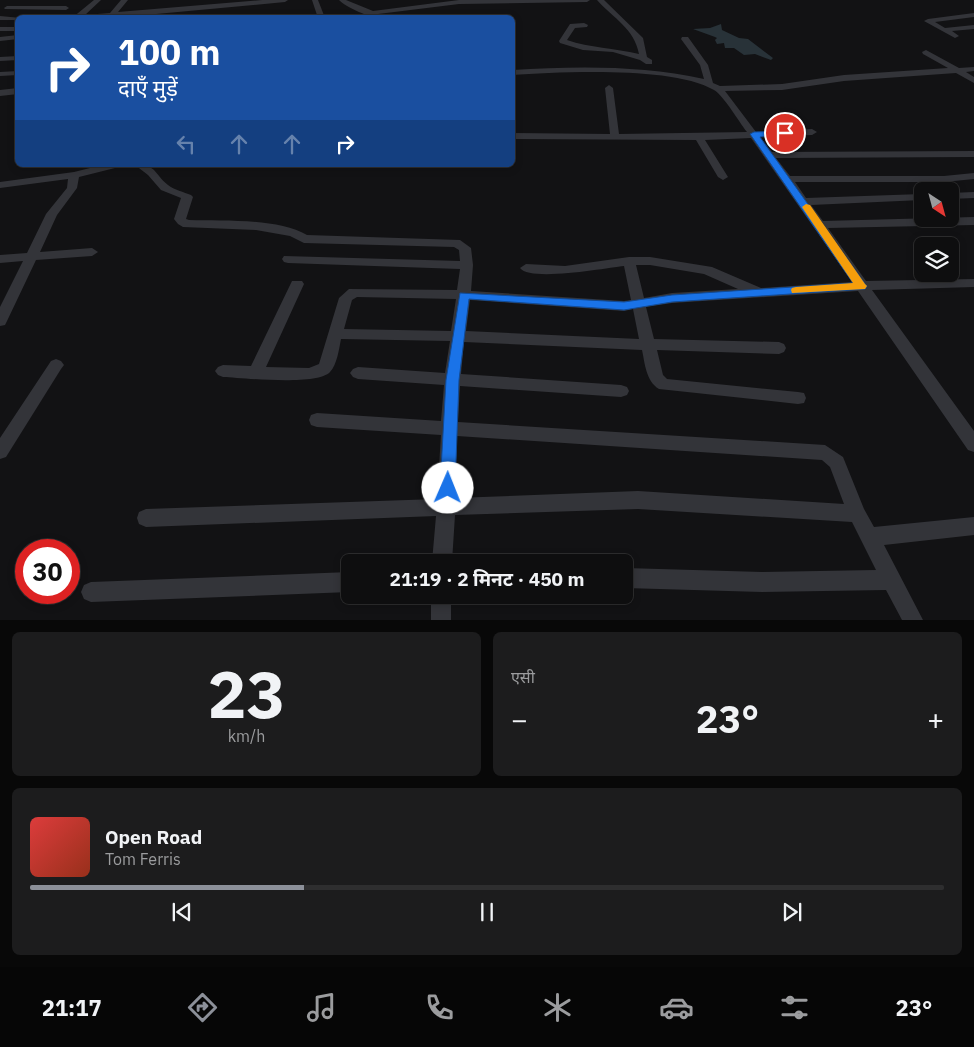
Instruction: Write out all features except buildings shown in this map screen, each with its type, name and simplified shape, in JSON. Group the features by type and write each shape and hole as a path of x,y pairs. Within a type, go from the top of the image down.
{"street":[{"path":"0,13 20,0"},
{"path":"62,0 72,2"},
{"path":"82,15 98,0"},
{"path":"112,15 125,0"},
{"path":"167,13 176,0"},
{"path":"124,15 144,12 167,13 203,4 283,0"},
{"path":"315,0 321,15"},
{"path":"342,0 349,6 375,15 402,8 460,1 587,0"},
{"path":"600,0 634,31 640,40 643,58"},
{"path":"144,12 151,1"},
{"path":"31,15 47,2"},
{"path":"57,15 72,2"},
{"path":"7,8 66,8"},
{"path":"402,8 405,15"},
{"path":"955,36 928,21 974,15"},
{"path":"966,16 974,19"},
{"path":"0,18 15,18"},
{"path":"584,25 572,26 563,41 583,48 613,50 643,58 666,74"},
{"path":"944,30 974,26"},
{"path":"0,29 15,29"},
{"path":"0,39 15,37"},
{"path":"685,39 704,65 714,86 754,134 767,155 820,225 861,286 968,426 974,445"},
{"path":"926,52 974,80"},
{"path":"0,59 15,58"},
{"path":"515,72 548,70 666,74 714,86 782,87 844,78 974,69"},
{"path":"0,74 15,73"},
{"path":"609,88 615,138"},
{"path":"0,93 15,91"},
{"path":"515,136 699,137 812,132"},
{"path":"699,137 723,177"},
{"path":"767,155 974,154"},
{"path":"0,185 74,175 107,167"},
{"path":"143,167 152,173 165,188 187,197 180,219 187,224 256,226 294,233 304,239 456,243 465,248 467,265 453,380 449,428 447,508 443,554"},
{"path":"0,321 52,214 72,188 74,175"},
{"path":"787,179 944,179 974,176"},
{"path":"959,196 974,195"},
{"path":"803,202 914,197"},
{"path":"820,225 974,221"},
{"path":"0,259 92,252"},
{"path":"288,259 467,265"},
{"path":"526,268 565,270 629,261 671,263 707,270 742,286 770,292"},
{"path":"629,261 655,375 658,381 664,385 798,398"},
{"path":"223,371 310,374 320,372 326,367 346,298 350,293 464,295 554,300 607,306 672,298 861,286 974,283"},
{"path":"256,372 297,284"},
{"path":"336,334 459,336 566,342 780,348"},
{"path":"0,452 56,365"},
{"path":"358,373 621,391"},
{"path":"317,420 824,453 837,462 869,537 913,620"},
{"path":"146,518 638,500 858,514"},
{"path":"869,537 974,526"},
{"path":"633,578 762,582 891,580"},
{"path":"91,592 341,582"},
{"path":"441,604 441,620"}],"shaded area":[{"path":"721,24 722,30 739,38 748,39 773,58 771,60 755,54 744,55 734,48 725,48 724,43 717,44 715,40 717,38 693,29 710,28"}],"slow traffic":[{"path":"796,290 861,286 806,207"}],"route":[{"path":"448,488 449,428 464,295 624,306 672,298 861,286 820,225 767,155 754,134 785,133"}]}
